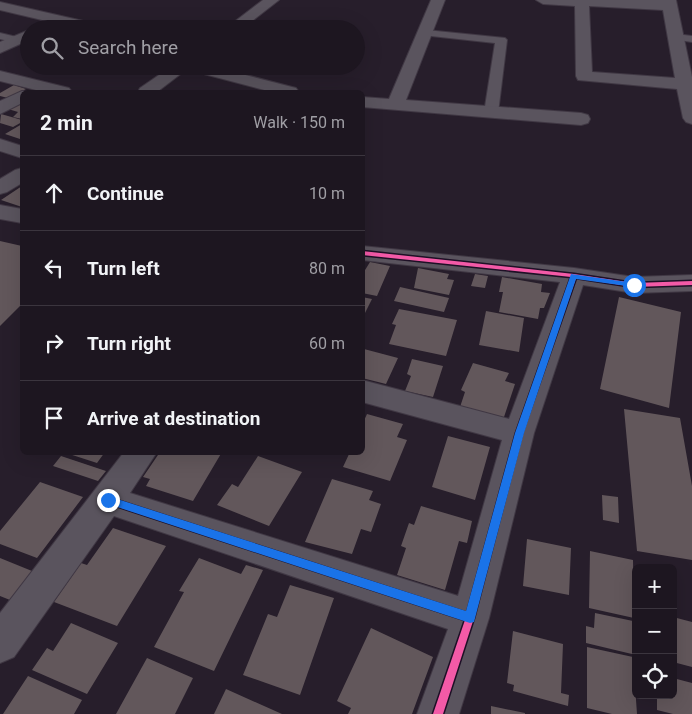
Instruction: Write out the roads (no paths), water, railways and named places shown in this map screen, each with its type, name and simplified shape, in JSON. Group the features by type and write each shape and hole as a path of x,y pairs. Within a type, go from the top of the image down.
{"street":[{"path":"244,20 272,0"},
{"path":"396,104 438,0"},
{"path":"543,0 669,3 676,38 687,65 692,118"},
{"path":"582,2 584,76 689,92"},
{"path":"0,6 58,20"},
{"path":"0,48 20,38"},
{"path":"149,90 170,75"},
{"path":"225,75 282,90"},
{"path":"0,76 35,89"},
{"path":"0,109 20,97"},
{"path":"365,102 581,119"},
{"path":"0,145 20,151"},
{"path":"0,188 20,175"},
{"path":"0,212 20,216"},
{"path":"365,253 574,276 634,285 692,303"},
{"path":"438,714 470,618 519,433 574,276"},
{"path":"634,285 692,283"},
{"path":"365,392 519,433"},
{"path":"0,644 140,455"},
{"path":"108,500 470,618"}],"lane":[{"path":"426,33 501,40 490,113"},
{"path":"0,36 20,37"},
{"path":"676,38 692,39"}]}
